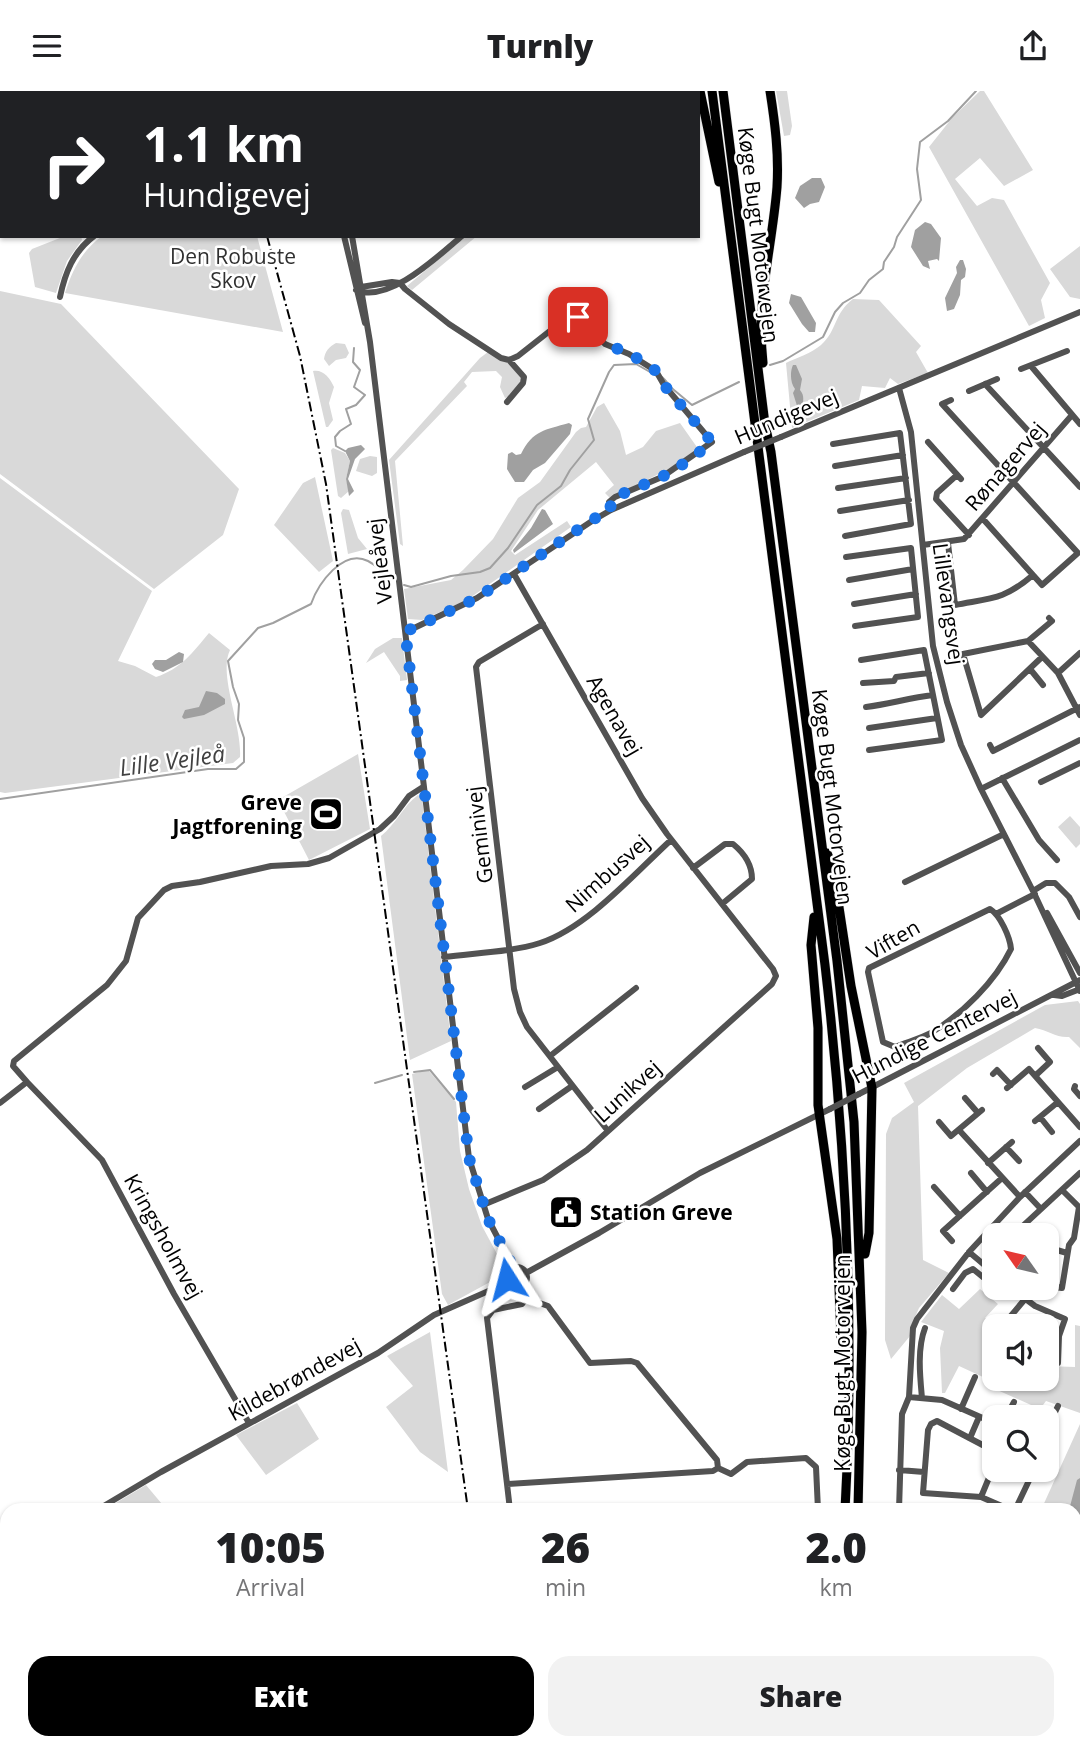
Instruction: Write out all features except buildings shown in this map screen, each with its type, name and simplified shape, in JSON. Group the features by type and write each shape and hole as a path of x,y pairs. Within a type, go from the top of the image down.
{"highway":[{"path":"700,91 716,173 726,204"},
{"name":"Køge Bugt Motorvejen","path":"712,91 832,1024 844,1162 848,1270 849,1377 845,1503"},
{"name":"Køge Bugt Motorvejen","path":"723,91 851,1083 862,1273 862,1403 858,1503"},
{"path":"770,91 778,142 778,171 762,285 760,328 771,423 771,452"},
{"path":"821,839 833,868 851,986 872,1088 869,1233 862,1273"},
{"path":"816,902 811,945 818,1028 819,1115 837,1239 841,1337 849,1377"}],"street":[{"path":"60,297 74,258 92,238"},
{"name":"Vejleåvej","path":"345,238 360,290"},
{"name":"Vejleåvej","path":"352,238 370,342 469,1158 492,1228 513,1267"},
{"path":"360,290 393,287 415,276 460,238"},
{"path":"400,283 449,324 501,358 509,360 524,377 523,383 507,402"},
{"name":"Hundigevej","path":"405,630 477,598 611,510 1080,312"},
{"path":"509,360 565,319 574,316 583,321 605,344 629,353 656,371 712,442 662,477 615,497 610,502 611,510"},
{"path":"1021,369 1067,351"},
{"path":"1031,366 1080,424"},
{"path":"969,391 997,379"},
{"path":"985,384 1080,487"},
{"name":"Lillevangsvej","path":"899,388 911,432 927,606 953,723 981,789 1078,981 1080,990"},
{"path":"951,400 942,404 1078,553 1042,585 983,519"},
{"name":"Rønagervej","path":"923,545 959,542 969,535 1072,415"},
{"path":"833,444 900,433 909,500 911,524 845,536"},
{"path":"928,442 959,477 937,493 936,499 969,535"},
{"path":"835,466 903,455"},
{"path":"838,488 906,478"},
{"path":"840,511 909,500"},
{"path":"910,511 920,510"},
{"path":"948,543 955,605 1004,596 1033,575"},
{"path":"846,557 911,548 918,617 855,626"},
{"path":"849,580 913,569"},
{"name":"Agenavej","path":"514,574 642,798 776,976"},
{"path":"853,604 916,594"},
{"path":"917,607 927,606"},
{"path":"1042,657 981,716 963,654 1028,641 1052,621 1049,618"},
{"name":"Geminivej","path":"544,624 479,662 476,667 514,989 527,1027 608,1131"},
{"path":"990,745 993,751 1079,710 1058,673 1028,641"},
{"path":"860,660 924,650 942,740 869,750"},
{"path":"1058,673 1080,653"},
{"path":"926,661 937,659"},
{"path":"1030,669 1043,685"},
{"path":"863,683 894,681 896,677 929,673"},
{"path":"866,707 933,695"},
{"path":"869,728 937,718"},
{"path":"981,789 1080,740"},
{"path":"1041,782 1064,774 1080,763"},
{"path":"1002,778 1039,840 1056,860"},
{"path":"0,1103 27,1082 13,1066 14,1061 118,974 130,952 138,918 164,890 172,886 200,883 259,869 329,859 380,829 409,796 423,787"},
{"path":"905,883 1004,834"},
{"name":"Nimbusvej","path":"444,957 536,944 572,929 671,839"},
{"path":"693,868 725,844 733,844 744,855 749,863 752,879 722,904"},
{"path":"1034,893 1046,883 1055,883 1069,897 1080,917"},
{"name":"Lillevangsvej","path":"1034,893 1080,974"},
{"name":"Viften","path":"996,914 1034,893"},
{"name":"Viften","path":"990,909 996,914 1010,940 1011,949 978,994 928,1035 895,1047 883,1042 869,968 985,911 990,909"},
{"name":"Lunikvej","path":"483,1205 549,1177 587,1150 772,984 776,976"},
{"name":"Hundige Centervej","path":"819,1115 1078,981"},
{"path":"550,1056 636,988"},
{"name":"Hundige Centervej","path":"1054,995 1062,996 1080,990"},
{"path":"1035,1076 1050,1062 1038,1048"},
{"path":"525,1087 558,1067"},
{"path":"993,1074 997,1070 1009,1087 1029,1069 1080,1127"},
{"name":"Kringsholmvej","path":"27,1082 102,1160 174,1294 249,1423"},
{"path":"539,1109 572,1086"},
{"path":"1074,1086 1080,1096"},
{"path":"939,1122 951,1136 980,1111 965,1098"},
{"path":"1052,1132 1037,1119 1058,1102"},
{"path":"1072,1118 1080,1111"},
{"path":"526,1272 599,1233 700,1173 819,1115"},
{"path":"959,1130 1002,1178 1041,1209"},
{"path":"899,1503 902,1414 909,1397 913,1328 917,1319 969,1252 1022,1195 1080,1141"},
{"path":"988,1163 1009,1144 1019,1161"},
{"path":"971,1173 987,1192"},
{"path":"1027,1223 1080,1173"},
{"path":"952,1241 943,1231 1002,1178"},
{"path":"934,1187 960,1216"},
{"path":"1059,1288 1062,1288 1079,1207 1062,1190"},
{"path":"1059,1250 1068,1252"},
{"path":"953,1289 965,1273 980,1261 969,1252"},
{"path":"513,1267 521,1267 526,1272 526,1281 522,1285 516,1287 509,1282 507,1276 513,1267"},
{"path":"973,1269 982,1276"},
{"name":"Kildebrøndevej","path":"109,1503 378,1353 434,1315 509,1282"},
{"path":"522,1285 526,1298"},
{"path":"526,1298 548,1306 590,1363 637,1363 717,1460 718,1468"},
{"path":"509,1503 487,1318 493,1310 519,1306 526,1298"},
{"path":"1012,1314 1024,1300"},
{"path":"1027,1300 1055,1314"},
{"path":"1059,1316 1065,1319 1059,1336"},
{"path":"922,1398 921,1349 925,1328"},
{"path":"961,1409 975,1377"},
{"path":"909,1397 942,1400 982,1418"},
{"path":"970,1438 979,1417"},
{"path":"982,1446 937,1421 933,1422 928,1430 923,1493 981,1497 996,1503"},
{"path":"718,1468 731,1474 747,1462 806,1458 816,1467 818,1503"},
{"path":"507,1483 713,1471 718,1468"},
{"path":"899,1470 925,1472"},
{"path":"981,1497 987,1482"},
{"path":"1017,1503 1028,1482"}],"green space":[{"path":"776,91 787,91 792,126 790,135 784,136"},
{"path":"980,91 984,91 1033,170 1004,186 980,158 955,179 977,206 992,198 1004,200 1050,283 1041,300 1045,318 1029,326 929,147 952,118"},
{"path":"60,238 82,240 67,261 56,293 35,287 29,253 32,249"},
{"name":"Den Robuste Skov","path":"100,238 258,238 283,332 65,293 71,276 88,248"},
{"path":"464,238 475,238 412,290 407,286"},
{"path":"1080,246 1080,299 1070,297 1050,269"},
{"path":"0,291 61,304 239,489 223,535 154,589 0,474"},
{"path":"853,299 879,300 921,346 916,352 928,373 898,384 890,378 885,388 862,386 859,400 792,428 786,363 821,345 842,310"},
{"path":"336,343 345,344 349,353 346,358 336,360 329,366 324,359 328,349"},
{"path":"488,352 513,366 522,380 510,396 505,398 500,387 502,377 496,371 472,372 464,382 467,386 395,461 403,546 400,544 389,460"},
{"path":"313,371 326,375 334,387 329,403 333,420 328,427 326,427"},
{"path":"604,403 620,431 626,455 643,447 656,431 680,423 699,450 665,471 610,498 605,493 614,485 596,462 538,510 511,551 515,555 567,521 571,527 467,600 422,620 408,619 404,589 451,580 463,570 493,539 518,498 540,482 576,432 586,427 597,407"},
{"path":"333,448 345,453 350,461 346,479 349,491 341,498 338,496 331,450"},
{"path":"377,457 377,473 372,476 356,471 360,459"},
{"path":"315,477 333,561 319,572 274,525 303,483"},
{"path":"0,478 152,591 118,661 156,677 180,665 209,633 230,650 227,660 228,686 240,744 240,757 233,763 0,792"},
{"path":"343,509 349,510 358,538 367,549 348,554 341,513"},
{"path":"393,638 402,638 407,680 400,681 400,676 384,652 366,663 375,649"},
{"name":"Greve Jagtforening","path":"358,754 370,829 309,860 278,800"},
{"path":"418,795 422,798 451,1041 410,1060 381,836"},
{"path":"1070,816 1080,827 1080,844 1076,848 1058,827"},
{"path":"1078,1001 1080,1048 1069,1037 1035,1028 967,1068 918,1106 923,1260 949,1273 919,1308 910,1336 891,1359 885,1340 886,1134 892,1118 914,1102 904,1083 1045,1005"},
{"path":"428,1070 456,1102 460,1151 469,1189 482,1226 503,1265 501,1276 448,1305 442,1294 412,1074"},
{"path":"980,1289 982,1300 993,1300 998,1304 989,1314 982,1314 982,1377 959,1366 945,1393 942,1393 940,1348 944,1331 921,1322 942,1295 959,1309"},
{"path":"1075,1325 1080,1326 1080,1413 1046,1401 1043,1405 1031,1405 1000,1391 1059,1391 1059,1366 1075,1367"},
{"path":"430,1332 448,1472 420,1452 386,1407 413,1386 387,1356"},
{"path":"297,1403 319,1439 266,1475 236,1435"},
{"path":"1080,1424 1080,1503 1044,1503 1054,1482 1059,1482 1059,1470"},
{"path":"146,1485 161,1503 116,1503"}],"shaded area":[{"path":"812,178 821,178 825,187 819,202 804,208 795,198 800,186"},
{"path":"925,222 931,224 941,238 939,261 928,261 930,269 923,266 911,247 915,230"},
{"path":"960,260 963,260 966,269 965,277 961,280 960,295 954,309 947,311 945,298"},
{"path":"791,294 801,297 816,323 815,332 809,332 802,324 789,303"},
{"path":"793,365 796,365 802,379 800,390 803,401 802,408 798,409 791,380"},
{"path":"569,423 572,425 570,434 545,463 533,470 524,482 515,482 507,469 508,454 521,454 535,435"},
{"path":"361,445 365,449 355,459 348,479 354,491 349,496 346,479 350,461 345,451"},
{"path":"542,509 553,524 514,553 513,550"},
{"path":"179,652 184,654 183,662 163,672 155,669 152,664 155,660 166,660"},
{"path":"206,691 217,693 225,699 225,704 204,715 184,719 182,717 185,710 199,707"},
{"path":"1080,1478 1080,1503 1071,1503 1077,1480"}],"waterway":[{"name":"Lille Vejleå","path":"770,365 783,361 823,337 835,312 843,303 860,293 869,280 883,269 897,237 921,200 917,169 920,142 948,121 976,91"},
{"path":"345,451 336,446 335,437 351,424 346,409 356,405 365,395 354,387 360,370 353,362 354,348"},
{"name":"Lille Vejleå","path":"404,585 411,587 490,568 508,548 537,505 561,486 594,440 588,419 614,365 636,364 657,376"},
{"name":"Lille Vejleå","path":"662,377 692,405 739,382"},
{"name":"Lille Vejleå","path":"0,799 208,769 236,769 244,762 244,738 238,720 239,704 228,661 258,628 311,604 326,578 350,559 368,561 391,578"},
{"path":"414,1072 430,1070 454,1099"},
{"path":"375,1083 402,1075"}],"railway":[{"path":"268,238 300,356 326,484 467,1503"}],"place":[{"name":"Greve Jagtforening","path":"326,814"},
{"name":"Station Greve","path":"566,1212"}],"route":[{"path":"507,1279 508,1272 513,1267 488,1219 469,1158 405,630 477,598 611,510 610,502 615,497 662,477 712,442 664,385 656,371 629,353 605,344 578,317"}]}
